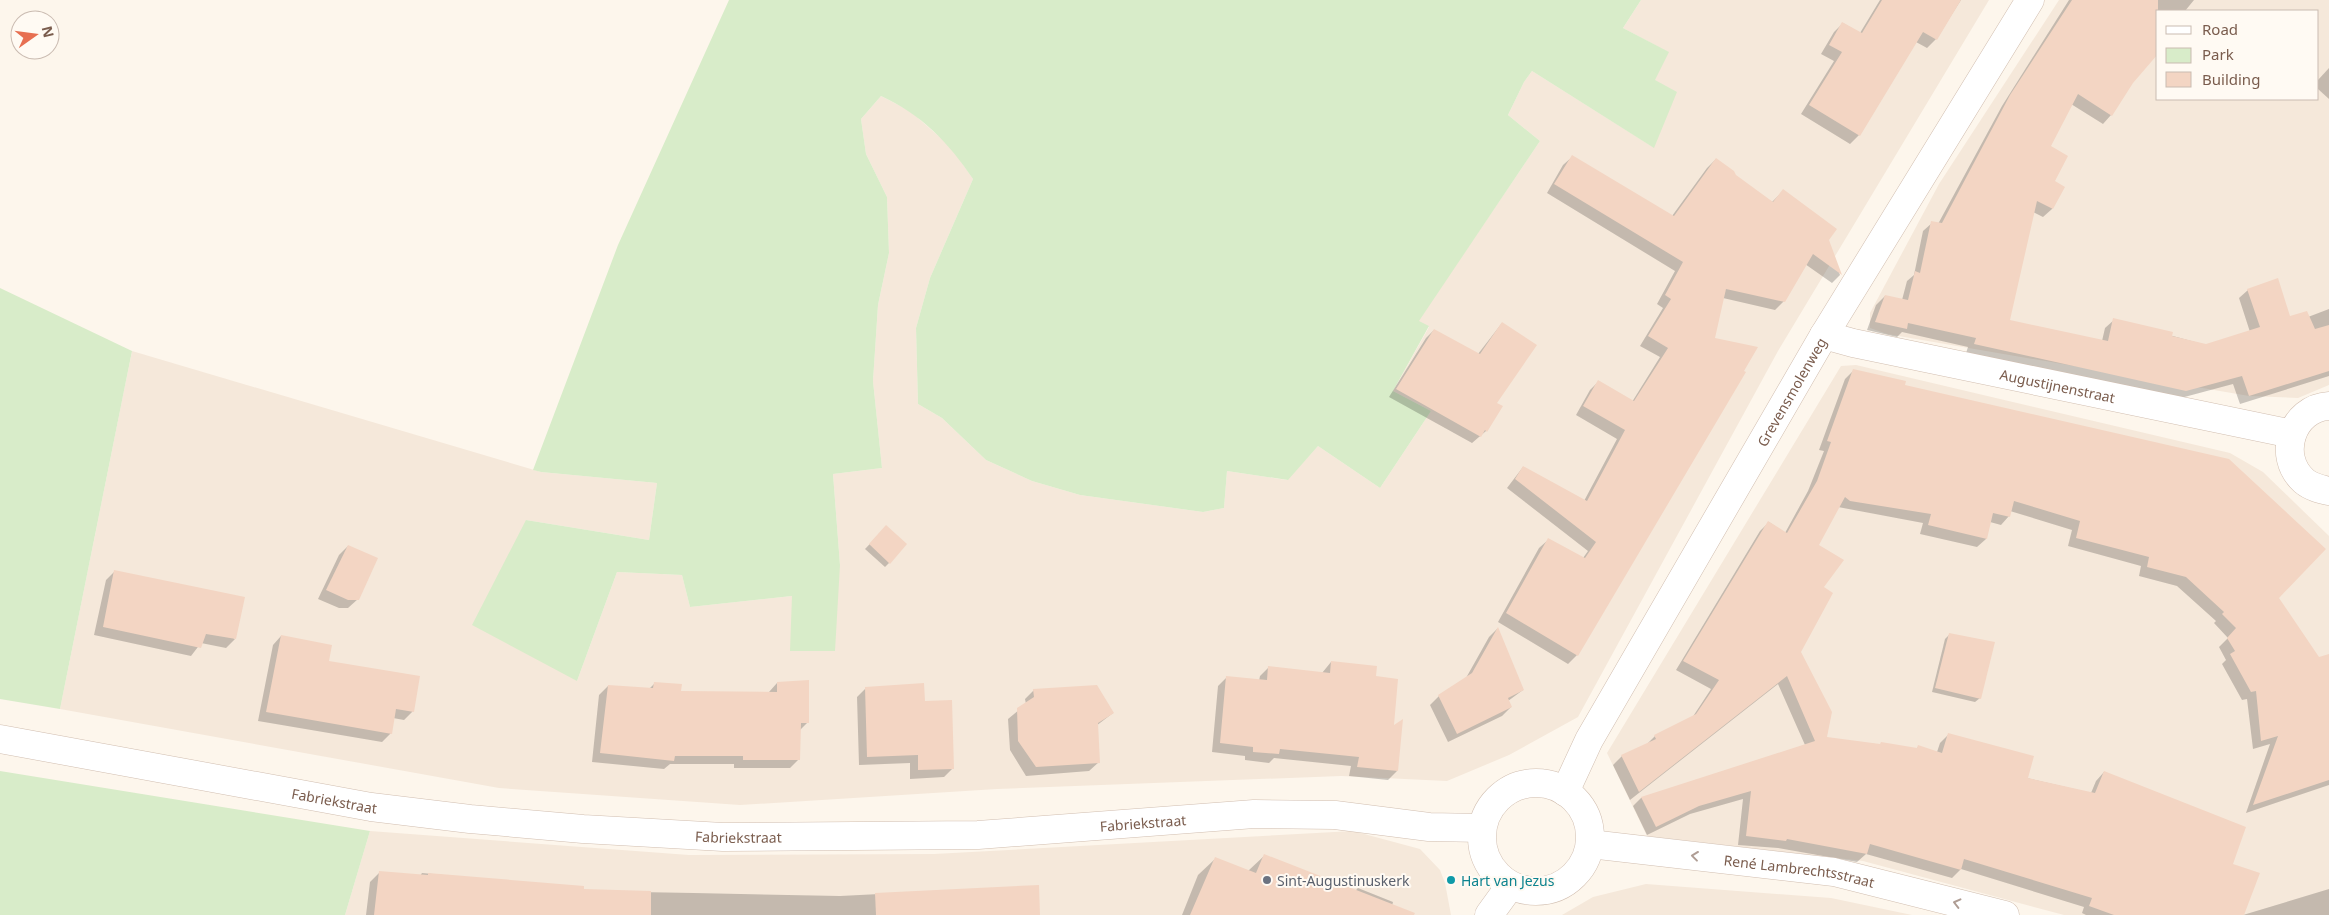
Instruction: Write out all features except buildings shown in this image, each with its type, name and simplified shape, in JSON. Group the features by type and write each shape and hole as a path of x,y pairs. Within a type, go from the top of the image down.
{"street":[{"name":"Grevensmolenweg","path":"1566,792 1589,740 1824,335 2030,0"},
{"name":"Augustijnenstraat","path":"1824,335 1853,344 2292,434"},
{"path":"2329,406 2311,411 2299,421 2292,434 2289,446 2293,466 2303,480 2314,487 2329,491"},
{"name":"Fabriekstraat","path":"0,739 371,807 470,819 583,829 723,837 978,835 1254,814 1335,815 1429,827 1482,828"},
{"path":"1536,783 1552,785 1566,792 1580,806 1589,824 1590,844 1585,861 1575,875 1561,886 1545,891 1527,891 1510,886 1497,876 1487,862 1482,846 1482,828 1487,814 1495,801 1507,791 1521,785 1536,783"},
{"name":"René Lambrechtsstraat","path":"1590,844 1834,872 2005,915"},
{"path":"1488,915 1510,886"}],"shaded area":[{"path":"1641,0 1989,0 1778,351 1578,717 1509,755 1447,781 1341,776 997,789 740,805 499,788 60,709 132,351 541,472 657,483 649,540 526,520 577,681 617,572 682,575 690,607 792,596 840,565 833,474 882,468 873,381 878,305 889,253 887,197 866,154 861,119 881,96 910,111 951,147 973,179 930,278 916,328 918,404 942,418 986,460 1032,481 1080,495 1203,512 1224,508 1227,471 1287,480 1318,446 1380,488 1431,411 1393,391 1429,327 1418,321 1540,141 1508,115 1524,82 1532,71 1653,147 1654,80 1668,52 1623,28"},
{"path":"2059,0 2329,0 2329,385 2298,398 2249,396 1887,334 1870,328 1870,313 1939,184"},
{"path":"1856,365 2230,453 2263,472 2329,536 2329,915 2064,915 1863,861 1647,836 1607,753 1841,366"},
{"path":"370,831 689,855 934,854 1353,831 1420,849 1440,870 1445,883 1451,915 345,915"},
{"path":"1646,884 1831,898 1912,915 1562,915 1593,897"}],"green space":[{"path":"729,0 1641,0 1623,28 1669,52 1655,80 1677,92 1654,148 1532,71 1524,82 1508,115 1540,141 1419,321 1429,326 1393,391 1431,411 1380,488 1318,446 1288,480 1227,471 1224,508 1203,512 1080,495 1032,481 986,460 942,418 918,404 916,328 930,278 973,179 944,141 922,121 881,96 861,119 866,154 887,197 889,253 878,305 873,381 882,468 833,474 840,565 835,651 790,651 792,596 690,607 682,575 617,572 577,681 472,625 526,520 649,540 657,483 533,470 618,245"},
{"path":"0,288 132,351 60,709 0,699"},
{"path":"0,771 370,831 345,915 0,915"}],"place":[{"name":"Sint-Augustinuskerk","path":"1267,880"},
{"name":"Hart van Jezus","path":"1451,880"}]}
